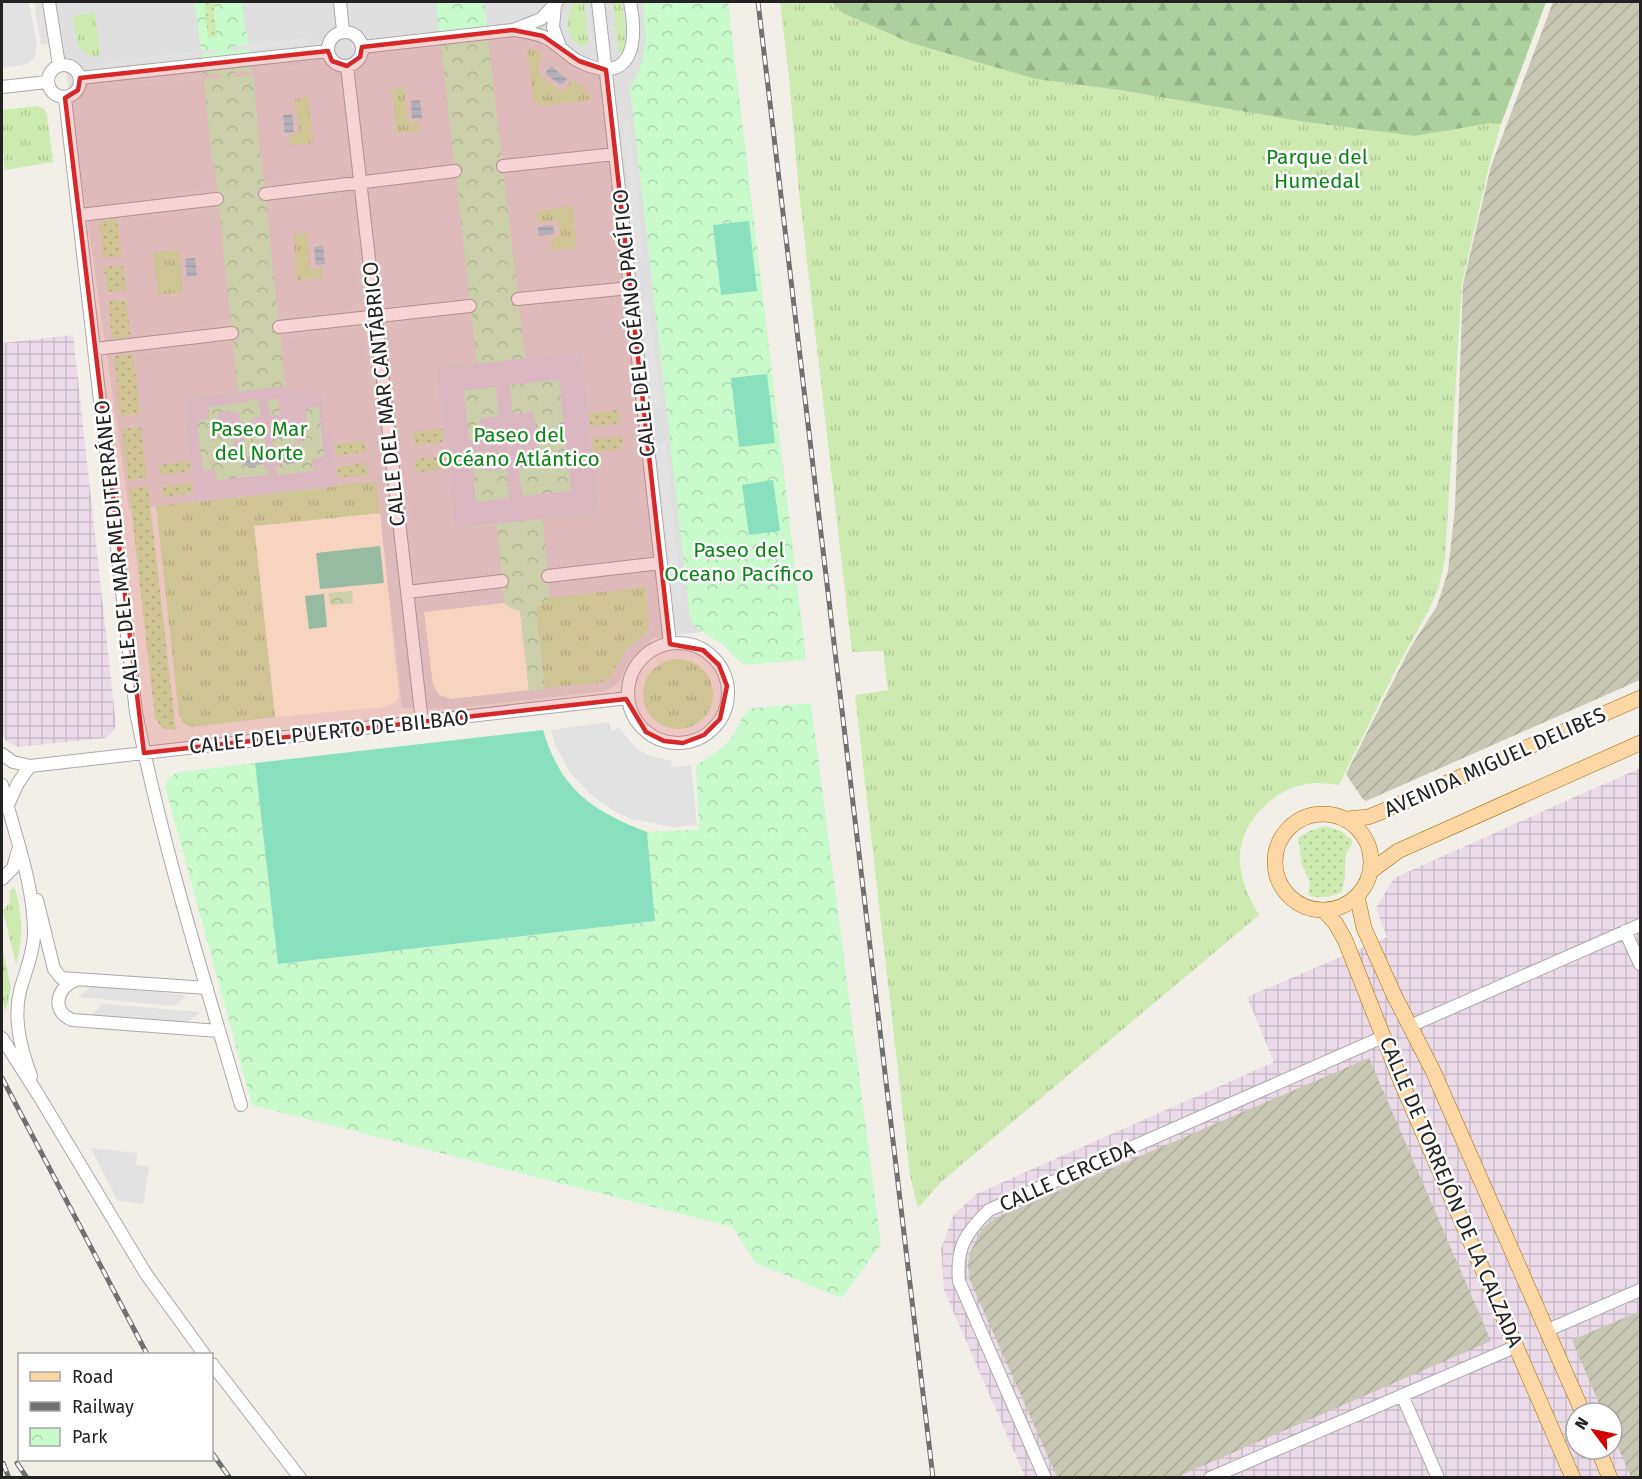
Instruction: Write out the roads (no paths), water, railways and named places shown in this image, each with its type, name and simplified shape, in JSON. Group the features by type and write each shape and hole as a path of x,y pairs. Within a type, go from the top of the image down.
{"main road":[{"name":"AVENIDA MIGUEL DELIBES","path":"1347,819 1368,817 1381,812 1641,698"},
{"name":"AVENIDA MIGUEL DELIBES","path":"1371,871 1398,851 1641,743"},
{"path":"1316,813 1332,814 1347,819 1365,836 1370,847 1371,871 1364,889 1358,896 1342,906 1323,910 1308,908 1293,900 1282,888 1276,874 1275,858 1279,842 1287,829 1300,819 1316,813"},
{"name":"CALLE DE TORREJÓN DE LA CALZADA","path":"1358,896 1364,928 1433,1071 1578,1401"},
{"name":"CALLE DE TORREJÓN DE LA CALZADA","path":"1323,910 1336,924 1345,940 1383,1037 1573,1478"},
{"path":"1603,1461 1610,1478"}],"street":[{"path":"49,2 59,65"},
{"path":"340,2 343,32"},
{"name":"CALLE DEL OCÉANO PACÍFICO","path":"598,2 670,644"},
{"path":"513,30 540,35 579,61 606,70 617,68 623,65 630,52 633,30 630,2"},
{"path":"362,47 513,30 541,19 556,3"},
{"path":"556,3 553,27 560,47"},
{"path":"343,32 357,37 362,47 360,57 347,66 332,61 327,51 330,40 343,32"},
{"path":"80,78 327,51"},
{"path":"59,65 74,69 80,78 78,90 65,98 55,96 47,82 51,71 59,65"},
{"name":"CALLE DEL MAR CANTÁBRICO","path":"347,66 422,722"},
{"path":"2,87 47,82"},
{"name":"CALLE DEL MAR MEDITERRÁNEO","path":"65,98 136,712 144,753 241,1105"},
{"path":"503,166 615,154"},
{"path":"265,194 455,171"},
{"path":"80,215 217,199"},
{"path":"518,299 630,288"},
{"path":"279,327 470,306"},
{"path":"95,349 232,333"},
{"path":"549,576 661,563"},
{"path":"407,592 502,581"},
{"path":"681,643 703,650 719,665 727,686 725,709 720,719 704,735 683,743 664,741 646,732 634,717 628,699 630,680 638,663 652,650 670,644 681,643"},
{"name":"CALLE DEL PUERTO DE BILBAO","path":"2,754 13,762 30,766 628,699"},
{"path":"7,807 18,783 30,766"},
{"path":"2,785 28,883 32,909 33,938 19,994 18,1026 27,1066 39,1096"},
{"path":"2,879 12,868 18,849"},
{"path":"28,883 38,901 55,971 62,978 207,988"},
{"path":"1410,1026 1641,925"},
{"path":"1625,931 1641,964"},
{"path":"76,980 62,989 58,1000 61,1011 69,1019 219,1031"},
{"name":"CALLE CERCEDA","path":"1045,1478 960,1281 958,1263 964,1242 974,1224 989,1210 1383,1037"},
{"path":"2,1038 146,1275 203,1353"},
{"path":"1548,1330 1641,1290"},
{"path":"1210,1478 1517,1346"},
{"path":"213,1365 300,1478"},
{"path":"1402,1395 1438,1478"}],"water":[{"path":"551,66 567,79 563,84 559,84 547,75 546,72"},
{"path":"420,100 422,118 412,119 411,101"},
{"path":"292,114 294,132 285,133 283,115"},
{"path":"553,225 554,234 539,236 538,227"},
{"path":"323,246 325,264 316,265 314,247"},
{"path":"195,258 197,276 187,277 185,259"},
{"path":"285,450 292,450 296,454 294,463 287,465 285,462 279,462 279,455 284,454"},
{"path":"255,454 257,457 262,456 263,464 256,465 256,468 249,468 245,458"}],"railway":[{"path":"758,2 933,1478"},
{"path":"2,1078 146,1353"},
{"path":"213,1454 230,1478"},
{"path":"3,1463 9,1478"},
{"path":"17,1463 27,1478"}],"park label":[{"name":"Parque del Humedal","path":"1317,169"},
{"name":"Paseo Mar del Norte","path":"259,441"},
{"name":"Paseo del Océano Atlántico","path":"519,447"},
{"name":"Paseo del Oceano Pacífico","path":"739,562"}]}
